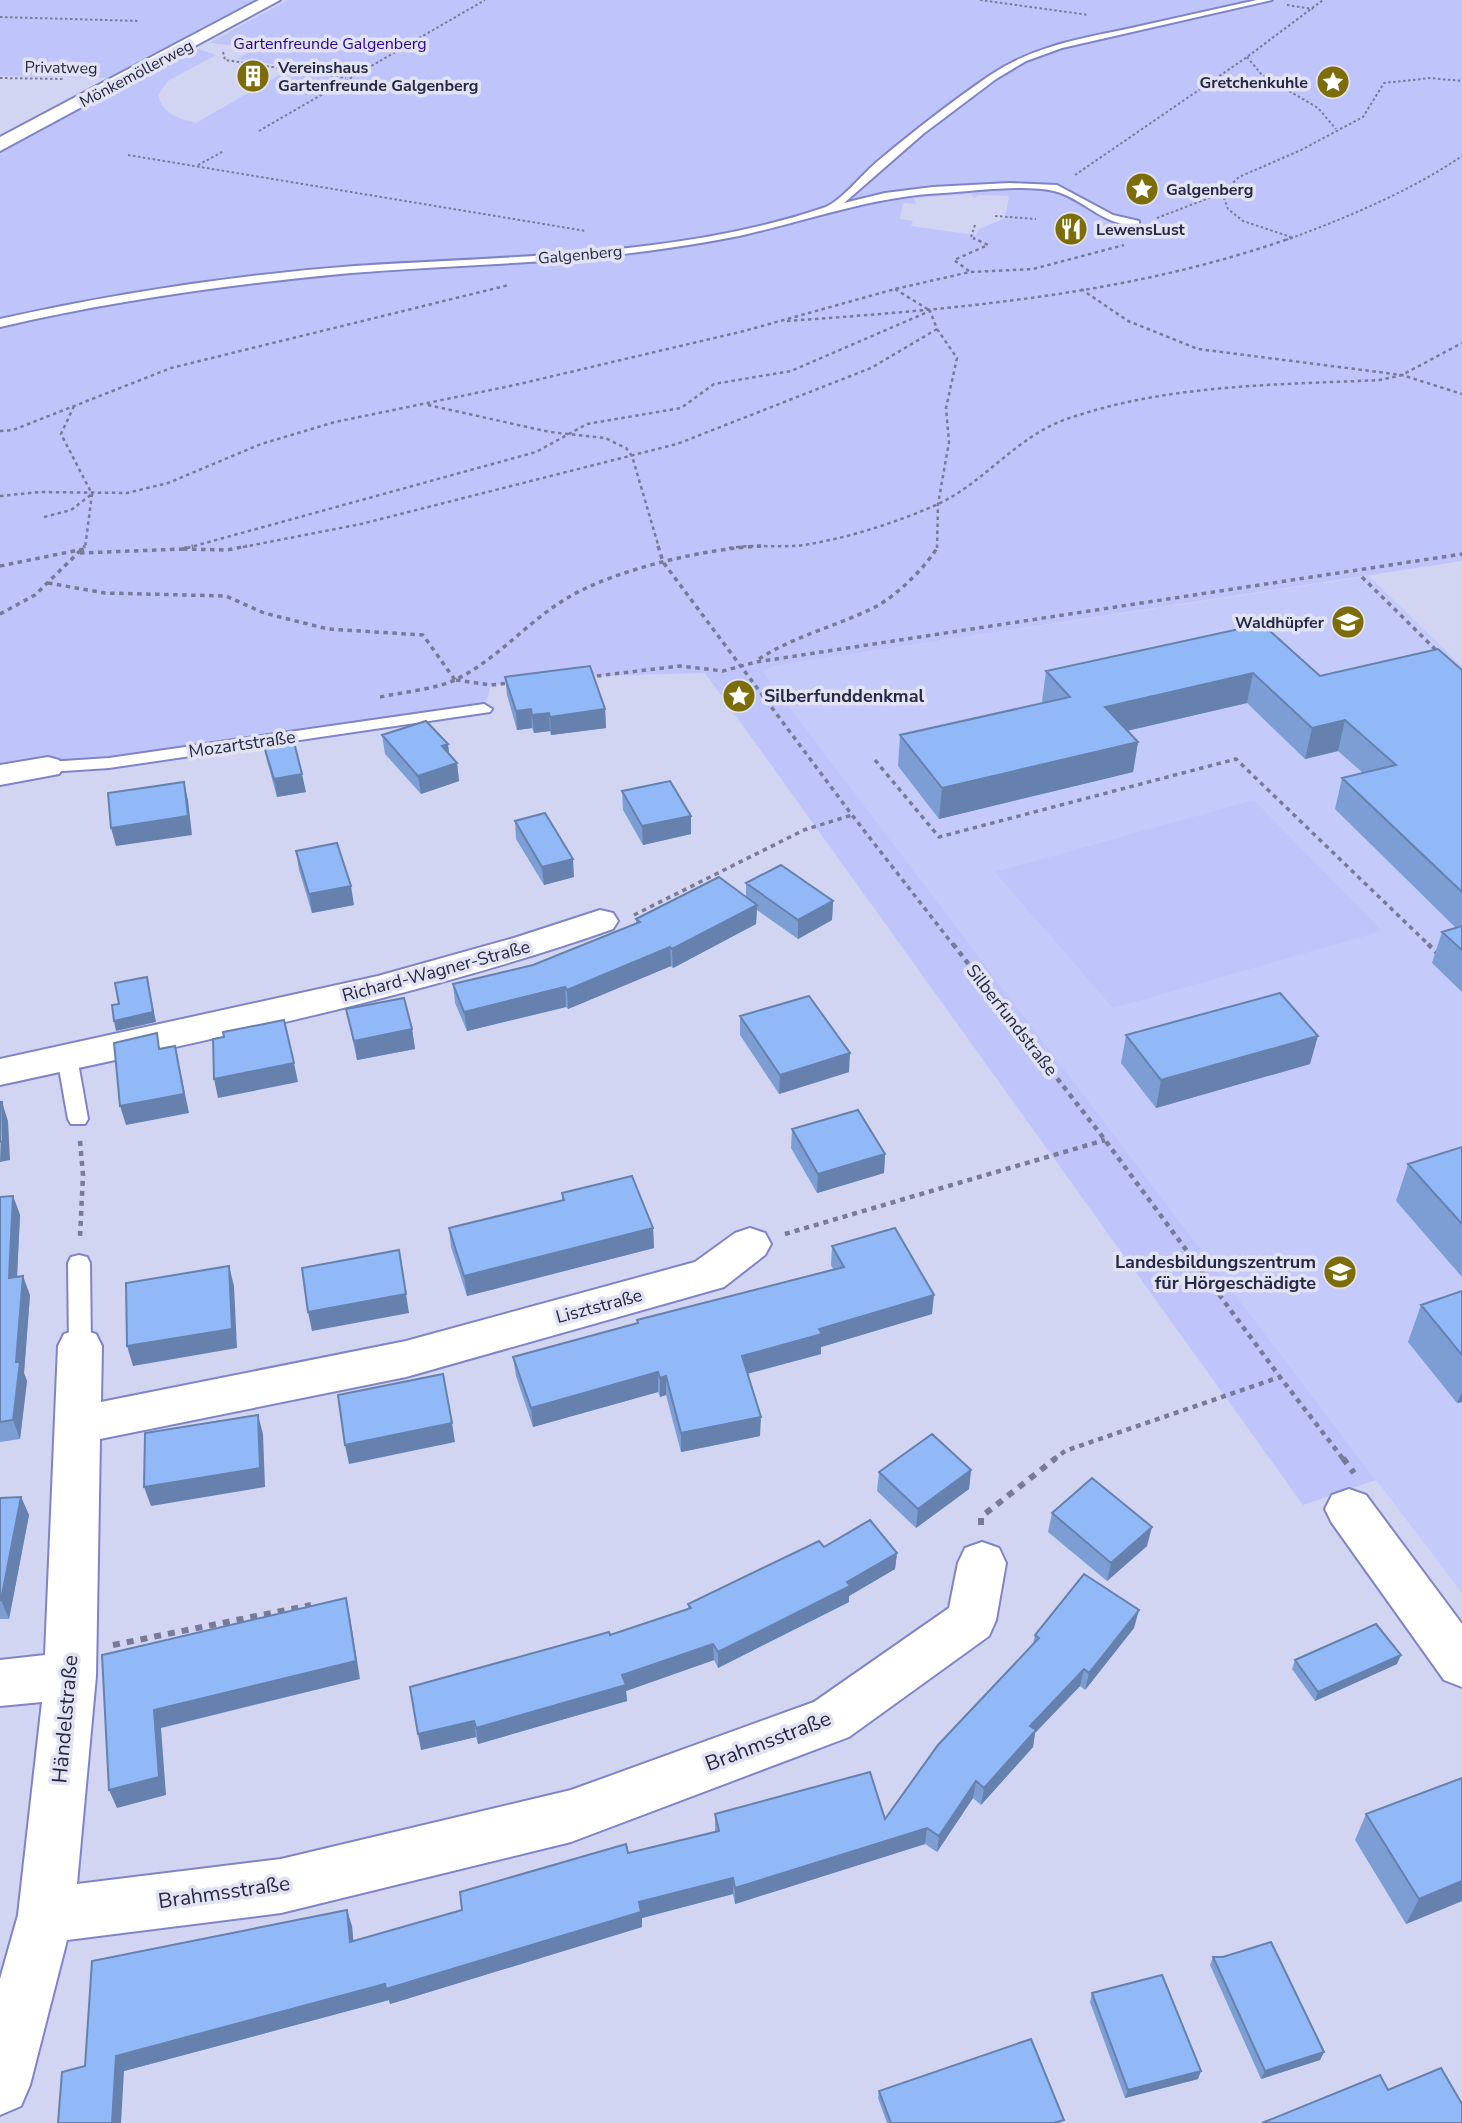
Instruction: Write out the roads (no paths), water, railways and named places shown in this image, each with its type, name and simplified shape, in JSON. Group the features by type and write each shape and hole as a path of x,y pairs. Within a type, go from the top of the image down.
{"street":[{"name":"Mönkemöllerweg","path":"0,145 272,0"},
{"name":"Mozartstraße","path":"0,775 48,767"},
{"name":"Richard-Wagner-Straße","path":"0,1072 402,984 521,949 600,920"},
{"name":"Lisztstraße","path":"78,1425 406,1359 709,1275 750,1244"},
{"name":"Händelstraße","path":"0,2085 46,1915 71,1664 80,1346"},
{"path":"1353,1493 1462,1664"},
{"name":"Brahmsstraße","path":"46,1915 281,1886 558,1819 818,1725 831,1720 971,1620 982,1563"},
{"path":"0,1683 71,1664"}],"lane":[{"name":"Galgenberg","path":"0,323 99,301 201,287 351,270 518,260 646,248 782,224 831,210 909,141 993,77 1023,59 1060,46 1268,0"},
{"path":"831,210 885,196 933,190 1009,186 1058,188 1109,217 1135,223"},
{"name":"Mozartstraße","path":"48,767 109,763 484,709"},
{"path":"67,1057 78,1119"},
{"path":"79,1263 80,1346"}],"place":[{"name":"Vereinshaus Gartenfreunde Galgenberg","path":"253,76"},
{"name":"Gretchenkuhle","path":"1333,82"},
{"name":"Galgenberg","path":"1142,189"},
{"name":"LewensLust","path":"1071,229"},
{"name":"Waldhüpfer","path":"1348,622"},
{"name":"Silberfunddenkmal","path":"739,696"},
{"name":"Landesbildungszentrum für Hörgeschädigte","path":"1340,1272"}],"park label":[{"name":"Gartenfreunde Galgenberg","path":"330,43"}]}
